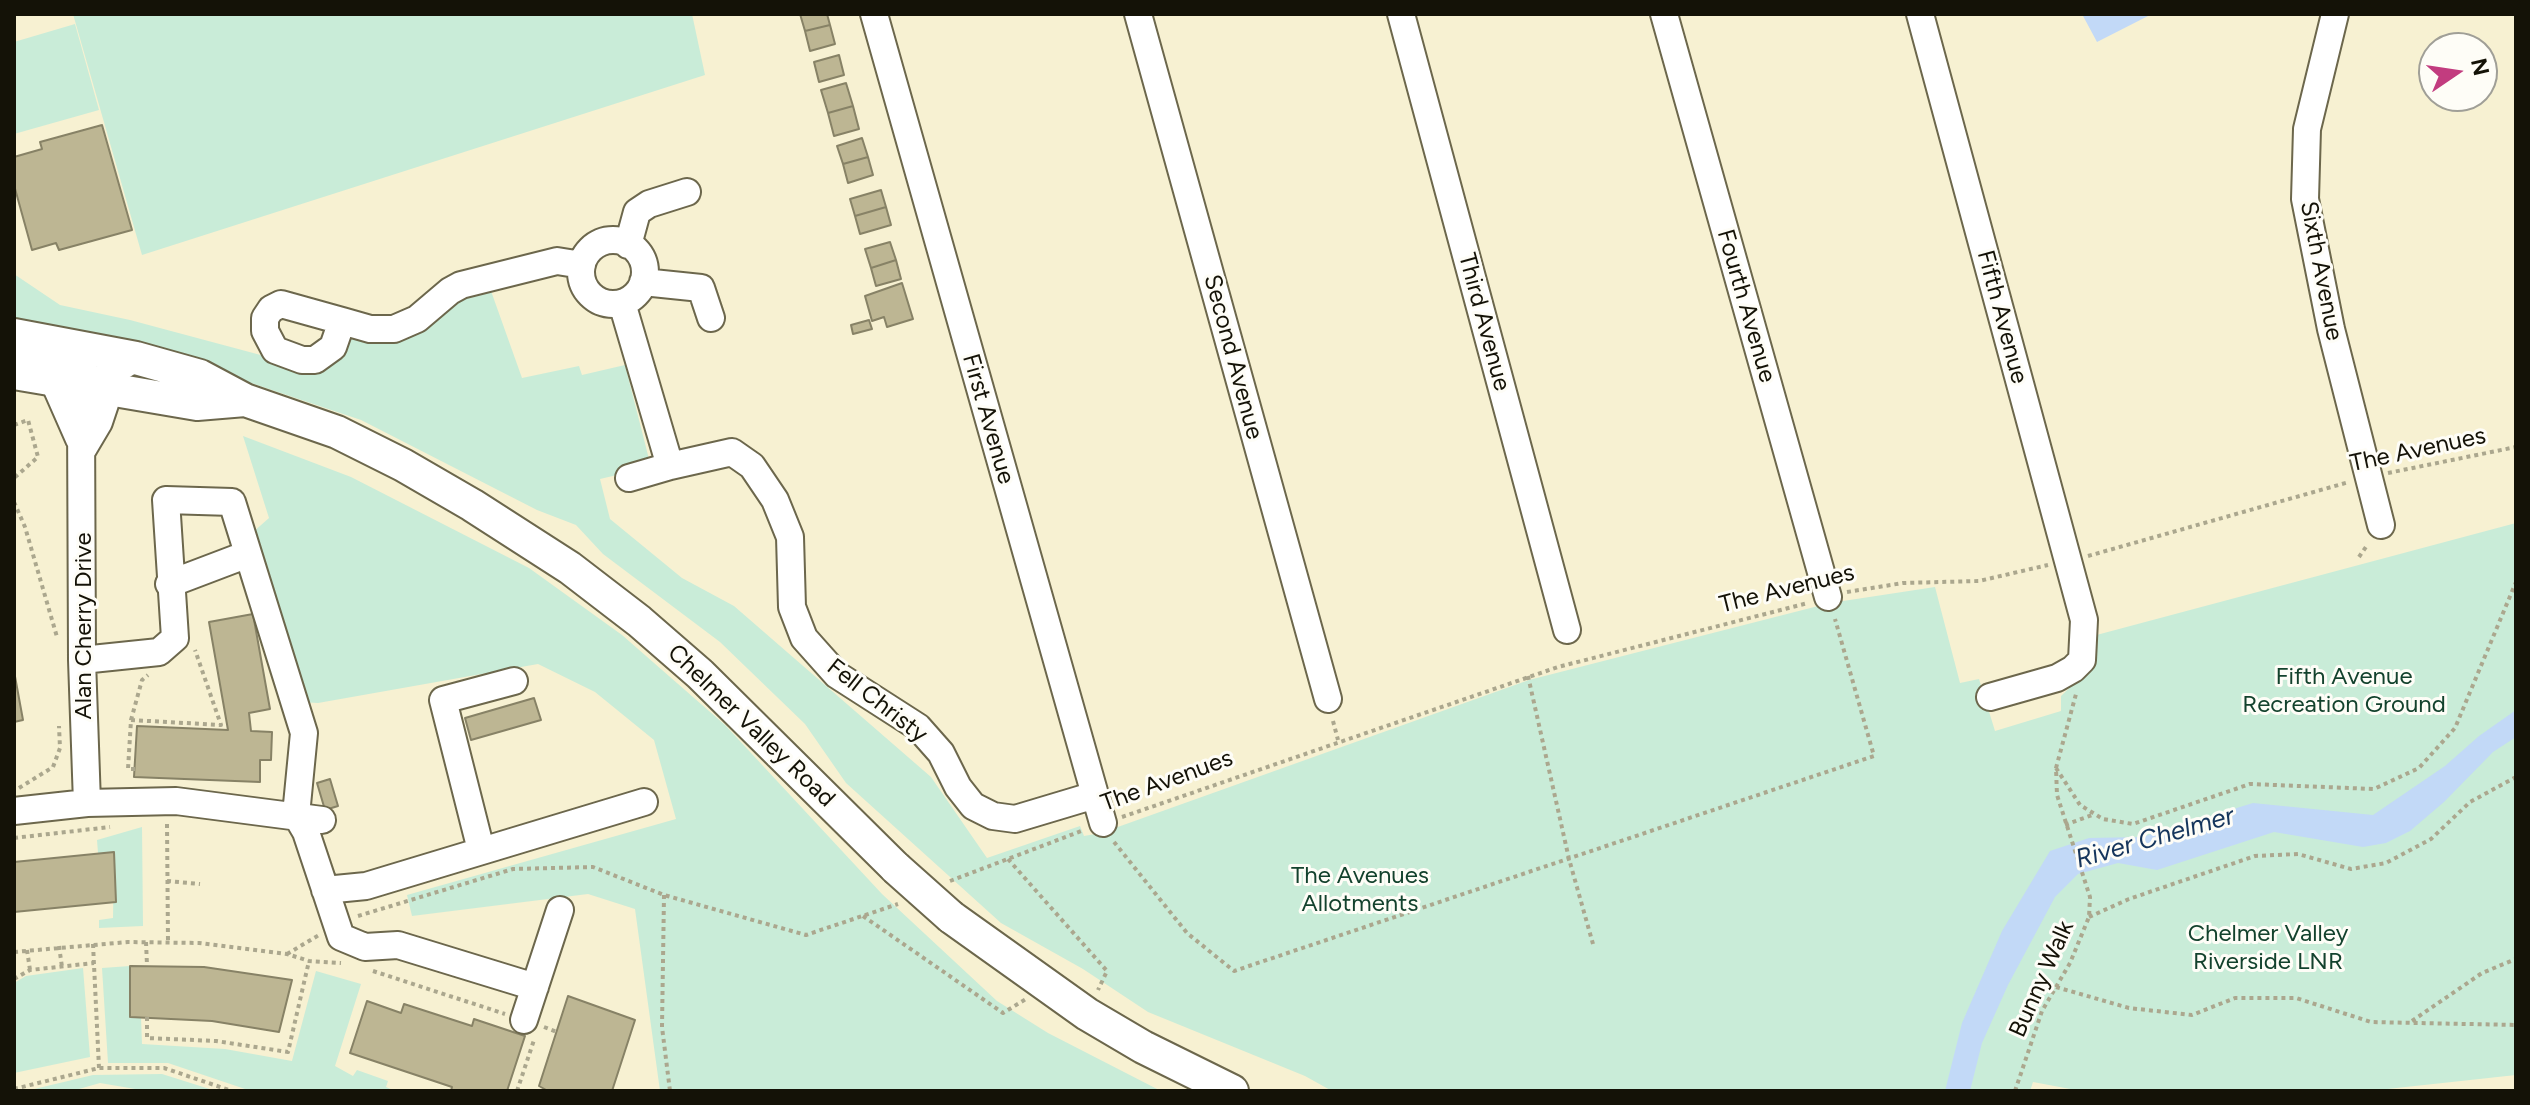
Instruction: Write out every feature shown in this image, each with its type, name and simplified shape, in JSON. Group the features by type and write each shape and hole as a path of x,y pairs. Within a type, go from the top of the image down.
{"main road":[{"name":"Chelmer Valley Road","path":"14,335 136,358 200,376 245,400 337,432 403,465 570,568 639,621 700,674 896,868 951,917 1045,987 1087,1014 1143,1047 1232,1091"},
{"name":"Chelmer Valley Road","path":"14,373 197,404 245,400"}],"street":[{"name":"First Avenue","path":"874,14 1095,795 1092,827"},
{"name":"Second Avenue","path":"1138,14 1328,699"},
{"name":"Third Avenue","path":"1401,14 1567,630"},
{"name":"Fourth Avenue","path":"1664,14 1828,597"},
{"name":"Fifth Avenue","path":"1920,14 2084,620 2082,660"},
{"name":"Sixth Avenue","path":"2335,14 2307,129 2305,199 2331,329 2381,525"},
{"path":"628,245 637,212 649,204 687,192"},
{"path":"610,240 628,245 643,261 643,282 639,291 622,303 600,301 584,286 582,265 586,256 600,243 610,240"},
{"path":"342,321 370,329 394,329 417,319 461,285 557,261 582,265"},
{"path":"643,282 701,288 711,318"},
{"path":"622,303 670,466"},
{"name":"Chelmer Valley Road","path":"14,351 77,367 100,386"},
{"name":"Alan Cherry Drive","path":"87,803 82,660 81,413 87,399 120,365 136,358"},
{"name":"Alan Cherry Drive","path":"53,380 83,449"},
{"name":"Fell Christy","path":"629,478 732,452 752,466 775,500 790,537 792,607 804,638 837,675 918,727 941,753 958,787 973,806 993,816 1015,819 1095,795"},
{"path":"82,660 159,652 175,638 169,584 166,500 232,502 304,733 296,815 336,889 341,937 365,947 398,945 535,987"},
{"path":"169,584 248,554"},
{"path":"1990,697 2057,678 2082,660"},
{"path":"481,850 443,700 514,681"},
{"path":"24,810 87,803 176,801 322,820"},
{"path":"336,889 644,802"},
{"path":"524,1020 560,910"}],"path":[{"path":"14,425 28,420 38,457 14,478"},
{"name":"The Avenues","path":"937,886 1092,827 1595,655 1828,597 1903,583 1979,581 2068,560 2368,477 2516,447"},
{"path":"14,502 25,527 57,633 58,647"},
{"path":"2056,768 2080,805 2095,814 2133,824 2250,784 2374,789 2419,768 2455,728 2516,582"},
{"path":"1092,827 1105,832 1187,933 1234,971 1874,756 1828,597"},
{"path":"131,720 221,725 194,648 184,652"},
{"name":"Bunny Walk","path":"2015,1091 2042,1011 2089,917 2090,897 2057,795 2056,768 2082,660"},
{"path":"135,769 128,769 131,720 142,680 153,670"},
{"path":"1528,676 1569,859 1593,944"},
{"path":"24,810 20,785 53,767 60,748 59,719"},
{"path":"2089,917 2129,899 2255,856 2298,854 2351,869 2386,863 2431,839 2470,802 2516,777"},
{"path":"168,813 168,942"},
{"path":"2066,826 2095,814"},
{"path":"14,838 93,831 123,824"},
{"path":"1008,859 1107,971 1087,1014"},
{"path":"336,889 365,914 513,869 593,867 664,895 806,935 908,899"},
{"path":"167,881 200,884"},
{"path":"664,895 662,1027 670,1091"},
{"path":"863,916 1003,1013 1045,987"},
{"path":"146,942 147,965"},
{"path":"14,952 59,946 168,942 287,954 309,961 349,963"},
{"path":"93,944 99,1068"},
{"path":"59,946 62,967"},
{"path":"27,950 30,970"},
{"path":"2410,1022 2482,973 2516,959"},
{"path":"147,1017 147,1038 216,1041 288,1052 309,961"},
{"path":"14,979 30,970 94,963"},
{"path":"362,967 557,1032"},
{"path":"2056,987 2129,1008 2192,1015 2235,998 2296,998 2371,1022 2516,1025"},
{"path":"14,1089 99,1068 164,1068 232,1091"}],"green space":[{"path":"73,14 692,14 705,75 142,255"},
{"path":"75,24 99,110 14,134 14,42"},
{"path":"14,274 60,305 130,320 324,372 337,359 348,339 358,337 384,342 400,338 424,329 454,302 491,291 522,378 579,366 582,375 625,365 651,467 600,479 610,519 682,578 734,606 931,777 987,858 1080,826 1084,836 1101,833 1529,680 1830,603 1935,587 1960,683 1979,679 1995,731 2061,711 2061,696 2088,670 2089,637 2516,523 2516,1075 2369,1091 2081,1091 2033,1082 2030,1091 1332,1091 1305,1076 1148,1012 1083,969 1001,923 846,783 805,724 720,642 603,554 576,525 537,510 361,420 224,374 14,323"},
{"path":"243,436 351,477 529,568 622,635 725,725 882,894 997,1001 1048,1033 1161,1091 660,1091 635,909 588,894 412,916 407,895 676,819 654,740 595,692 538,664 318,703 301,702 252,533 269,518"},
{"path":"142,827 143,926 99,928 99,920 113,918 114,853 98,853 97,840"},
{"path":"130,966 130,1016 141,1017 142,1044 225,1049 292,1061 316,971 361,984 335,1066 353,1076 357,1070 388,1081 386,1087 395,1091 251,1091 168,1063 108,1063 102,968"},
{"path":"83,968 90,1057 14,1073 14,983 26,976"},
{"path":"162,1074 216,1091 147,1091 100,1083 72,1091 26,1091 93,1075"}],"water":[{"path":"2082,14 2152,14 2097,42"},
{"name":"River Chelmer","path":"2516,710 2516,737 2493,752 2444,802 2410,831 2386,843 2363,847 2274,832 2157,870 2118,863 2078,874 2055,897 2008,985 1982,1043 1970,1091 1945,1091 1962,1023 2002,931 2050,851 2089,838 2142,837 2253,803 2373,815 2445,766 2479,736"}],"building":[{"path":"800,14 827,14 830,25 805,31"},
{"path":"830,25 835,44 810,51 805,31"},
{"path":"839,55 844,75 819,82 814,62"},
{"path":"846,83 853,106 828,113 821,90"},
{"path":"853,106 859,129 834,136 828,113"},
{"path":"102,125 132,230 59,250 56,243 32,250 14,185 14,157 42,149 40,142"},
{"path":"862,138 868,157 843,164 837,146"},
{"path":"868,157 873,175 848,183 843,164"},
{"path":"881,190 886,207 855,216 850,199"},
{"path":"886,207 891,225 860,234 855,216"},
{"path":"890,242 896,260 871,268 865,249"},
{"path":"896,260 901,279 876,286 871,268"},
{"path":"902,283 913,319 887,327 884,317 872,321 865,296"},
{"path":"869,320 872,329 853,334 851,325"},
{"path":"253,614 270,709 249,713 251,731 272,732 271,760 260,760 260,782 134,777 137,726 228,730 209,622"},
{"path":"14,671 23,720 14,722"},
{"path":"534,698 541,720 471,740 465,718"},
{"path":"330,779 338,806 325,810 317,783"},
{"path":"114,852 116,902 14,912 14,862"},
{"path":"130,966 204,967 292,980 279,1032 212,1021 130,1017"},
{"path":"568,996 635,1020 612,1091 548,1091 539,1086"},
{"path":"367,1001 401,1013 404,1004 472,1026 474,1019 525,1036 507,1091 451,1091 452,1087 350,1053"}],"park label":[{"name":"Fifth Avenue Recreation Ground","path":"2344,691"},
{"name":"The Avenues Allotments","path":"1360,890"},
{"name":"Chelmer Valley Riverside LNR","path":"2268,948"}]}
